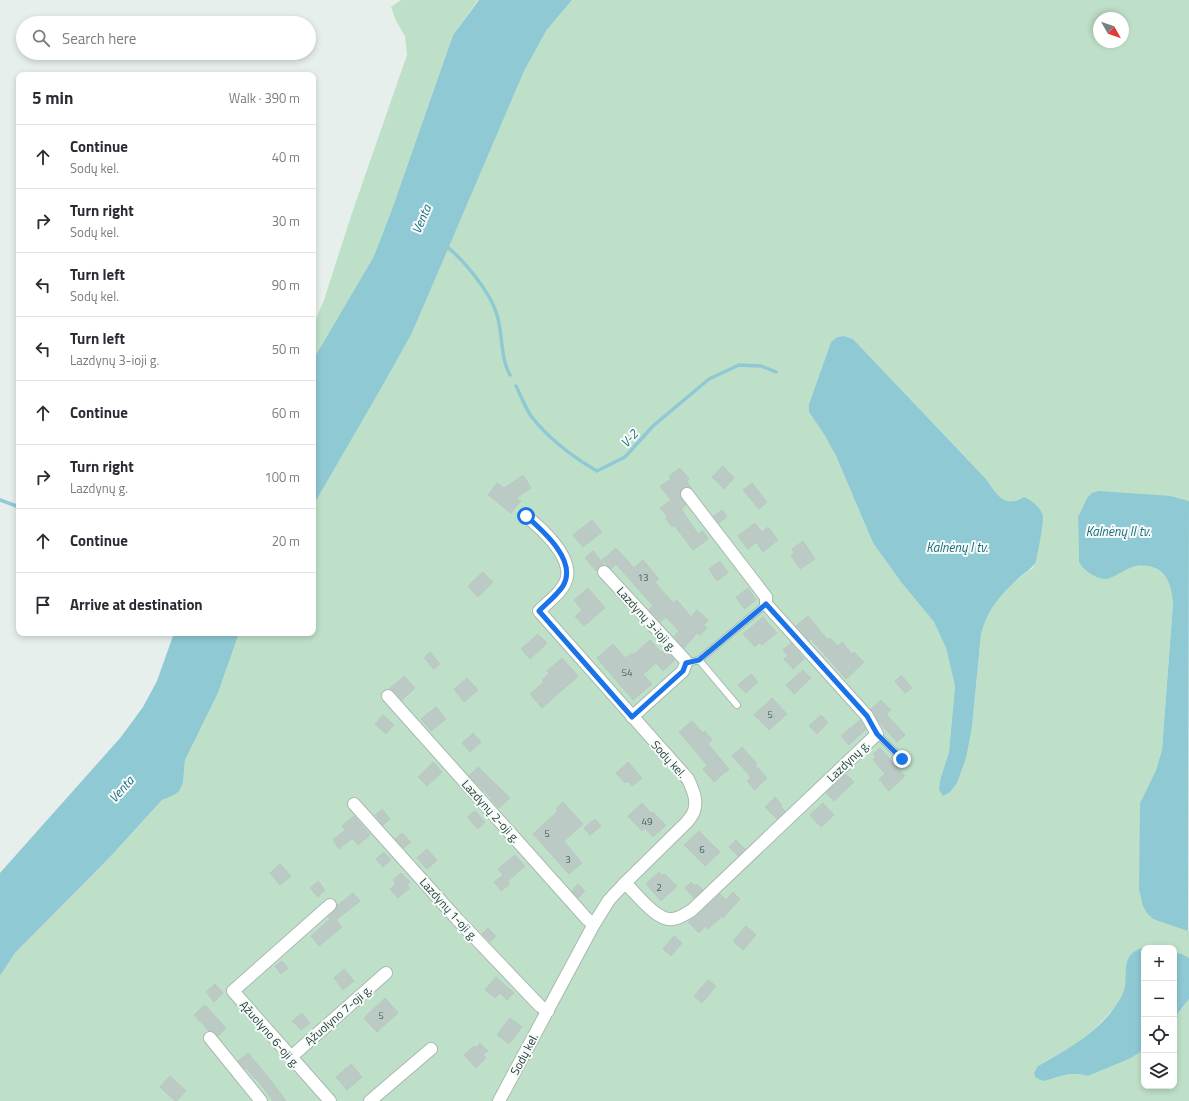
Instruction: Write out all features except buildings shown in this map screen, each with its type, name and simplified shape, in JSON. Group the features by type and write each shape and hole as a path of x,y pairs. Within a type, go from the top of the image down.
{"street":[{"name":"Lazdynų g.","path":"625,883 655,913 664,919 672,920 681,917 692,910 877,734 867,716 766,604 766,597 687,494"},
{"name":"Sodų kel.","path":"499,1101 594,924 609,900 687,822 694,811 695,802 694,791 688,779 539,611 562,587 567,577 566,566 561,554 548,537 526,516"},
{"name":"Lazdynų 3-ioji g.","path":"604,572 685,660 686,663 683,671 632,717"},
{"name":"Lazdynų 2-oji g.","path":"388,696 587,919 594,924"},
{"name":"Lazdynų 1-oji g.","path":"354,804 457,919 540,1006 548,1011"},
{"name":"Ąžuolyno 6-oji g.","path":"330,905 234,991 330,1101"},
{"name":"Ąžuolyno 7-oji g.","path":"291,1056 386,973"},
{"path":"210,1038 262,1101"},
{"path":"370,1101 431,1049"}],"lane":[{"path":"686,663 699,660 766,604"},
{"path":"699,660 737,705"},
{"path":"877,734 902,759"}],"green space":[{"path":"401,0 478,0 453,35 374,256 316,355 316,319 324,300 352,213 407,55 405,36 396,21 391,7"},
{"path":"572,0 1189,0 1189,501 1171,496 1087,498 1078,517 1079,562 1114,575 1131,567 1150,567 1161,572 1165,576 1171,588 1173,603 1162,750 1156,770 1140,803 1189,931 1189,958 1177,953 1177,945 1141,945 1141,950 1126,978 1123,993 1116,1006 1094,1030 1078,1043 1038,1066 1055,1078 1069,1074 1088,1076 1129,1059 1141,1051 1141,1089 1177,1089 1177,1014 1189,999 1189,1101 0,1101 0,976 15,953 110,857 162,800 174,795 183,783 185,760 218,693 238,636 316,636 316,501 412,333 523,71 546,31","holes":["844,336 853,339 986,479 994,490 1006,501 1017,500 1024,497 1034,567 1006,590 994,604 985,619 981,634 972,727 943,796 939,790 940,780 949,752 955,686 946,648 934,622 901,582 873,543 836,456 809,412 809,404 831,342 837,337"]}],"water":[{"name":"Venta","path":"479,0 572,0 546,31 524,71 412,333 316,501 316,355 374,256 453,35"},
{"name":"Kalnėnų I tv.","path":"844,336 853,339 986,479 1002,498 1006,501 1011,501 1024,497 1027,498 1041,510 1043,517 1035,563 1032,568 1014,582 996,602 984,625 981,634 972,727 966,758 957,783 950,792 943,796 939,790 940,780 949,752 955,686 946,648 934,622 901,582 873,543 836,456 809,412 809,404 831,342 837,337"},
{"name":"Kalnėnų II tv.","path":"1099,491 1171,496 1189,501 1188,931 1153,919 1143,906 1139,889 1140,803 1156,770 1162,750 1173,603 1171,590 1164,575 1155,568 1148,566 1134,566 1114,576 1104,579 1086,571 1081,565 1079,562 1078,517 1087,498 1092,493"},
{"name":"Venta","path":"173,636 238,636 218,693 185,760 183,783 179,791 162,800 110,857 15,953 0,976 0,873 121,737 143,707 157,681"},
{"path":"1141,948 1141,1051 1129,1059 1088,1076 1069,1074 1043,1081 1035,1077 1034,1073 1038,1066 1074,1045 1086,1036 1106,1018 1115,1007 1124,988 1127,962 1134,952"},
{"path":"1177,953 1189,958 1189,999 1177,1014"}],"waterway":[{"name":"V-2","path":"446,246 468,268 483,287 494,306 499,323 503,353 510,375"},
{"name":"V-2","path":"516,386 531,416 545,432 579,460 597,471 625,457 653,426 709,379 739,365 761,366 776,372"},
{"path":"0,500 16,506"}],"route":[{"path":"526,516 548,537 561,554 566,566 567,577 562,587 539,611 632,717 683,671 686,663 699,660 766,604 867,716 873,724 877,734 902,759"}]}
